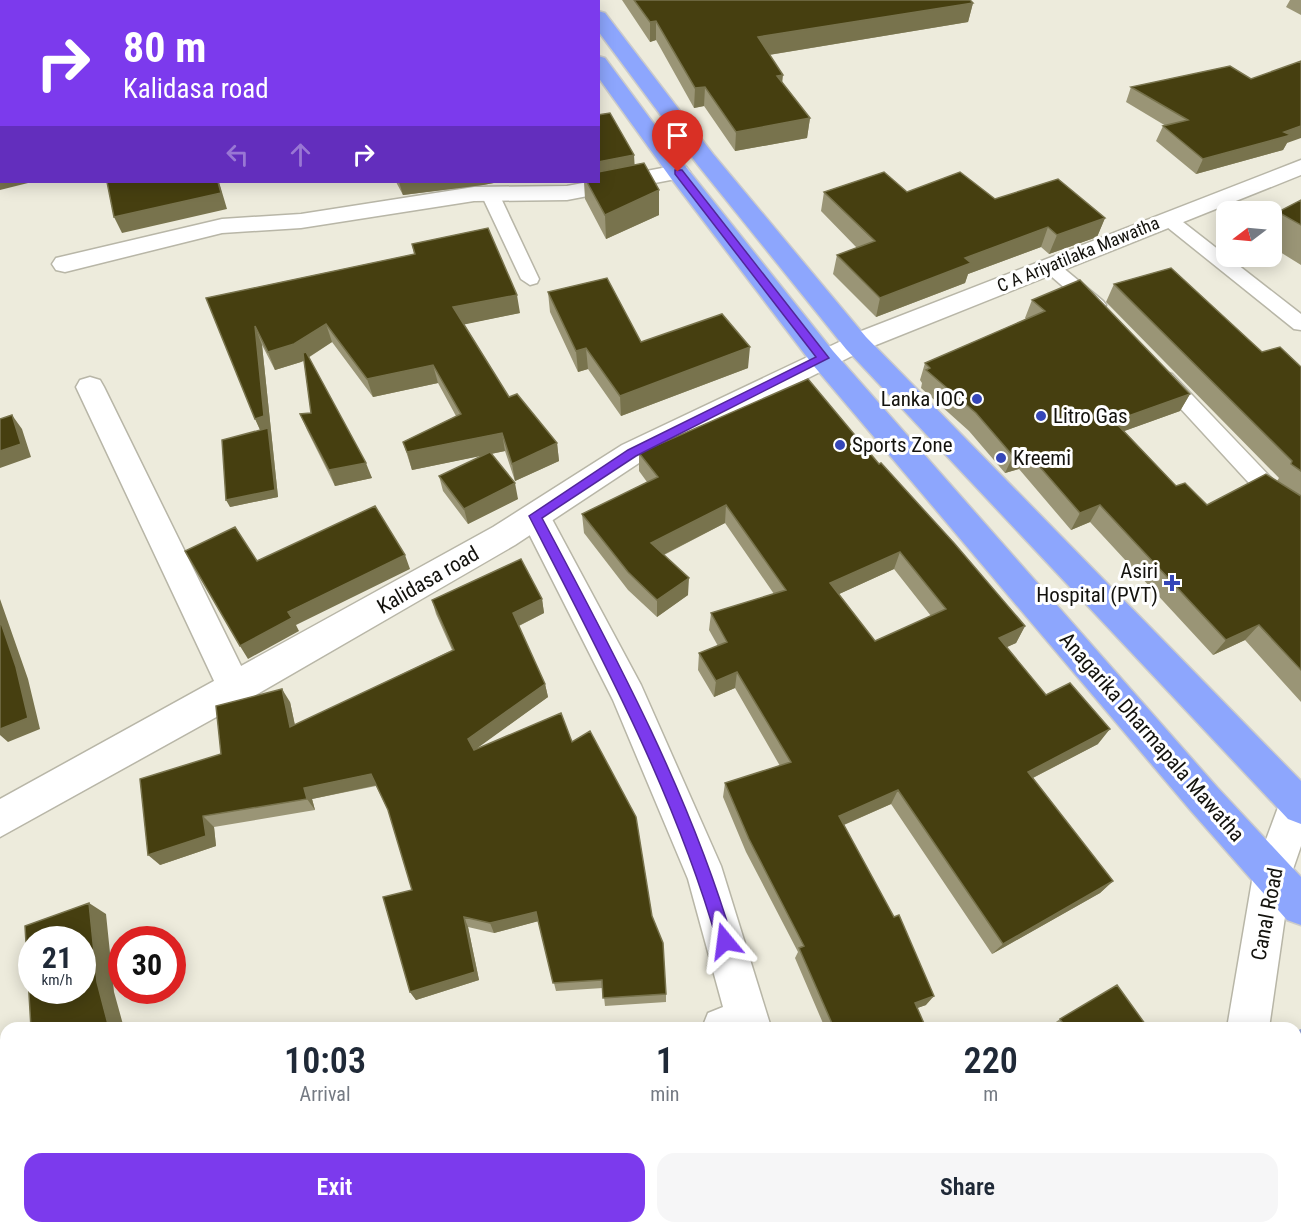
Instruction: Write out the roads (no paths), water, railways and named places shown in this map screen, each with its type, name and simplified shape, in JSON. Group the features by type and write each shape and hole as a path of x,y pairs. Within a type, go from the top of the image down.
{"highway":[{"path":"600,20 705,159 856,343 1299,806"},
{"name":"Anagarika Dharmapala Mawatha","path":"600,65 678,172 823,358 1301,906"}],"street":[{"name":"C A Ariyatilaka Mawatha","path":"856,343 1301,167"},
{"path":"65,264 188,232 222,226 301,221 474,194 567,193 678,172"},
{"name":"Kalidasa road","path":"0,819 235,689 535,516 632,453 856,343"},
{"path":"90,387 235,689"},
{"path":"535,516 629,696 707,879 748,1022"},
{"name":"Canal Road","path":"1249,1022 1274,877 1299,806"}],"lane":[{"path":"490,194 530,279"},
{"path":"1168,219 1301,324"},
{"path":"1050,266 1110,321"},
{"path":"1150,363 1268,489 1301,512"}],"place":[{"name":"Lanka IOC","path":"977,399"},
{"name":"Litro Gas","path":"1041,416"},
{"name":"Sports Zone","path":"840,445"},
{"name":"Kreemi","path":"1001,458"},
{"name":"Asiri Hospital (PVT)","path":"1172,583"}]}
